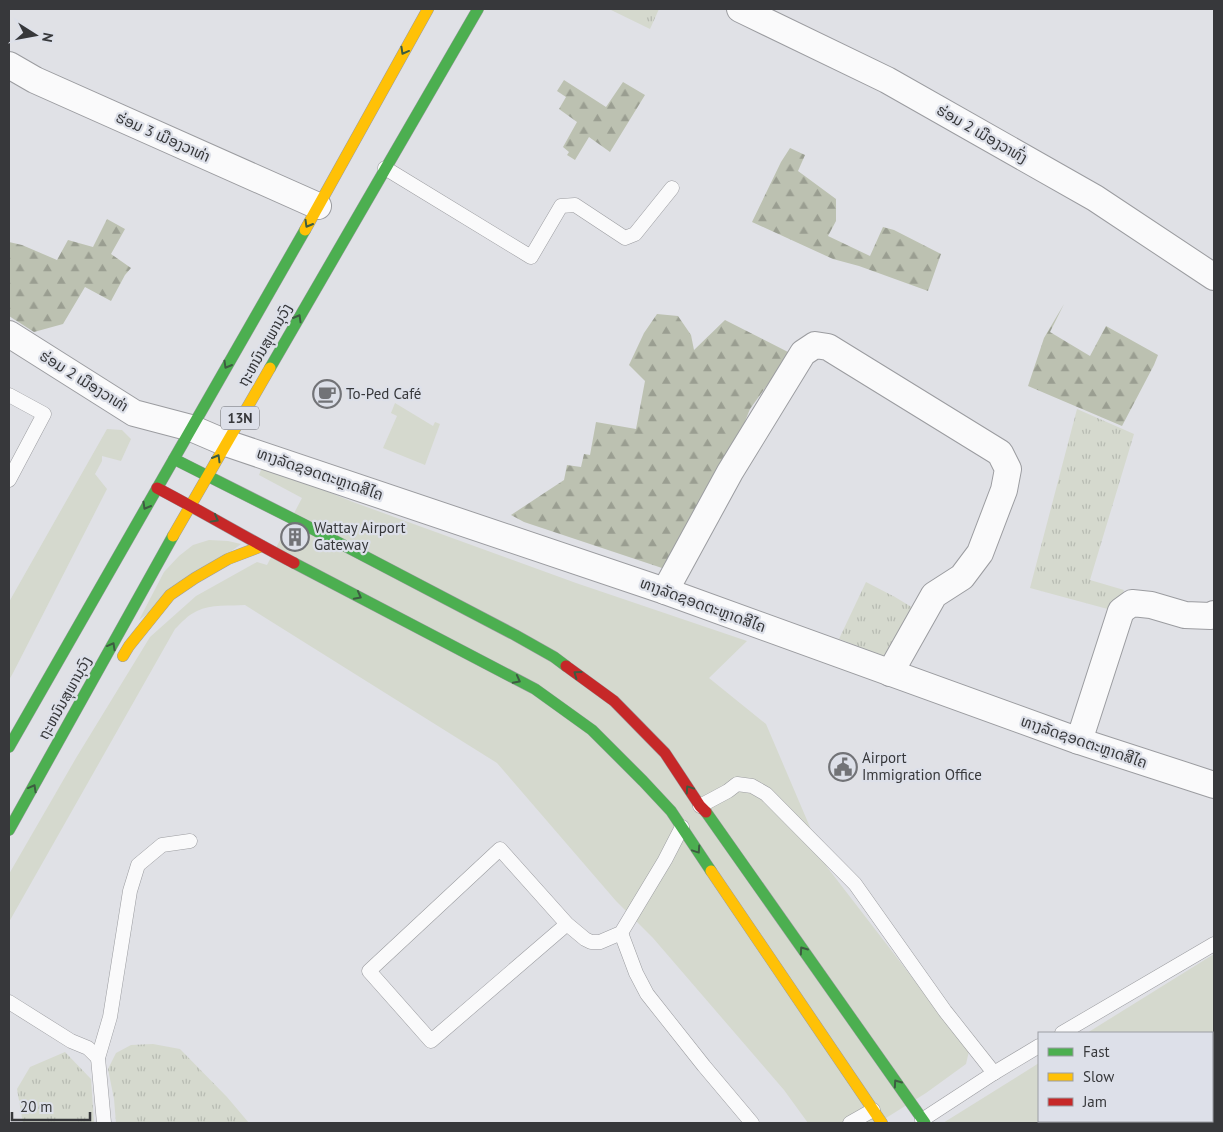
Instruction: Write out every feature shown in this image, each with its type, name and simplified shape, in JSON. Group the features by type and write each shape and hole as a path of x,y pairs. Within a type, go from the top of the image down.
{"main road":[{"name":"ຖະຫນົນສຸພານຸວົງ","path":"9,746 318,206 428,9"},
{"name":"ຖະຫນົນສຸພານຸວົງ","path":"9,832 190,505 478,9"},
{"path":"174,459 208,475 512,639 554,656 614,701 665,753 695,817 882,1123"},
{"path":"157,488 262,546 498,664 592,730 671,811 695,817 922,1122"},
{"path":"119,662 129,646 170,594 228,559 262,546"},
{"path":"9,832 36,803 60,761"}],"street":[{"name":"ຮ່ອມ 2 ເມືອງວາທົ່ງ","path":"740,9 887,80 1095,198 1214,277"},
{"name":"ຮ່ອມ 3 ເມືອງວາທ່າ","path":"9,66 43,84 318,206"},
{"name":"ຮ່ອມ 2 ເມືອງວາທ່າ","path":"9,334 134,413 191,428"},
{"path":"665,591 730,472 803,352 815,345 828,346 1000,453 1008,469 1004,490 980,553 962,577 934,595 890,673"},
{"name":"ທາງລັດຊອດຕະຫຼາດສີໄຄ","path":"191,428 226,443 665,591 1079,741 1214,785"},
{"path":"1079,741 1121,611 1132,603 1151,605 1186,615 1211,616 1214,614"}],"lane":[{"path":"385,168 531,258 561,206 575,205 625,238 635,234 672,188"},
{"path":"9,394 44,414 9,480"},
{"path":"567,924 431,1041 369,971 500,849 567,924 585,939 591,942 600,942 621,933 664,860 695,817 737,784 752,786 766,794 854,884 946,1011 994,1073"},
{"path":"104,1123 98,1058 110,1017 130,891 138,865 162,844 190,841"},
{"path":"621,933 636,973 647,994 752,1123"},
{"path":"1064,1032 1214,944"},
{"path":"9,1002 71,1041 88,1048 98,1058"},
{"path":"922,1122 994,1073 1038,1047"},
{"path":"850,1123 873,1110"}],"green space":[{"path":"609,9 659,9 650,29"},
{"path":"564,80 606,107 623,82 645,95 610,152 589,137 575,160 567,155 569,152 563,147 577,122 559,109 566,97 557,91"},
{"path":"790,148 805,155 798,171 836,199 836,221 828,236 870,256 883,227 894,230 941,254 928,291 859,266 833,259 752,222 781,162"},
{"path":"107,219 125,229 111,254 131,268 125,275 111,301 85,287 63,324 34,332 9,316 9,242 22,245 57,260 68,240 93,247"},
{"path":"1064,304 1050,332 1090,356 1106,326 1158,355 1122,426 1028,386 1044,338"},
{"path":"657,314 678,316 691,335 694,350 725,320 790,353 750,409 725,471 671,571 524,522 511,515 564,480 567,465 581,467 584,454 590,455 596,422 636,429 645,381 629,365 644,333"},
{"path":"395,403 433,426 435,422 440,424 425,465 383,448 397,416 391,413"},
{"path":"1077,409 1134,434 1090,580 1124,590 1115,611 1030,588"},
{"path":"107,429 122,430 131,439 121,461 102,456 102,461 95,474 107,489 9,680 9,602"},
{"path":"263,465 353,502 576,583 747,641 709,678 766,724 827,867 969,1051 966,1064 926,1093 878,1123 808,1123 784,1090 653,938 616,901 497,763 245,605 214,606 202,609 185,619 175,629 9,922 9,874 76,758 150,637 196,596 257,562 267,565 302,498 259,475"},
{"path":"209,540 241,544 139,620 164,572 193,545"},
{"path":"866,582 928,617 899,662 839,639"},
{"path":"1214,954 1214,1123 943,1123 1038,1064 1038,1122 1213,1122 1213,1032 1089,1032"},
{"path":"153,1044 180,1049 227,1097 249,1123 116,1123 114,1099 108,1069 116,1053 131,1045"},
{"path":"65,1052 91,1079 94,1123 23,1123 17,1089 30,1067"}],"traffic: fast":[{"path":"270,368 478,9"},
{"path":"9,747 305,230"},
{"path":"174,459 515,635 566,666"},
{"path":"9,830 173,536"},
{"path":"294,563 535,689 592,730 671,811 711,871"},
{"path":"706,812 925,1123"}],"traffic: slow":[{"path":"305,230 428,9"},
{"path":"173,536 270,368"},
{"path":"123,656 170,595 228,559 262,546"},
{"path":"711,871 882,1123"}],"traffic: jam":[{"path":"157,488 294,563"},
{"path":"566,666 614,701 665,753 700,806 706,812"}],"place":[{"name":"To-Ped Café","path":"327,394"},
{"name":"Wattay Airport Gateway","path":"295,537"},
{"name":"Airport Immigration Office","path":"843,767"}]}
